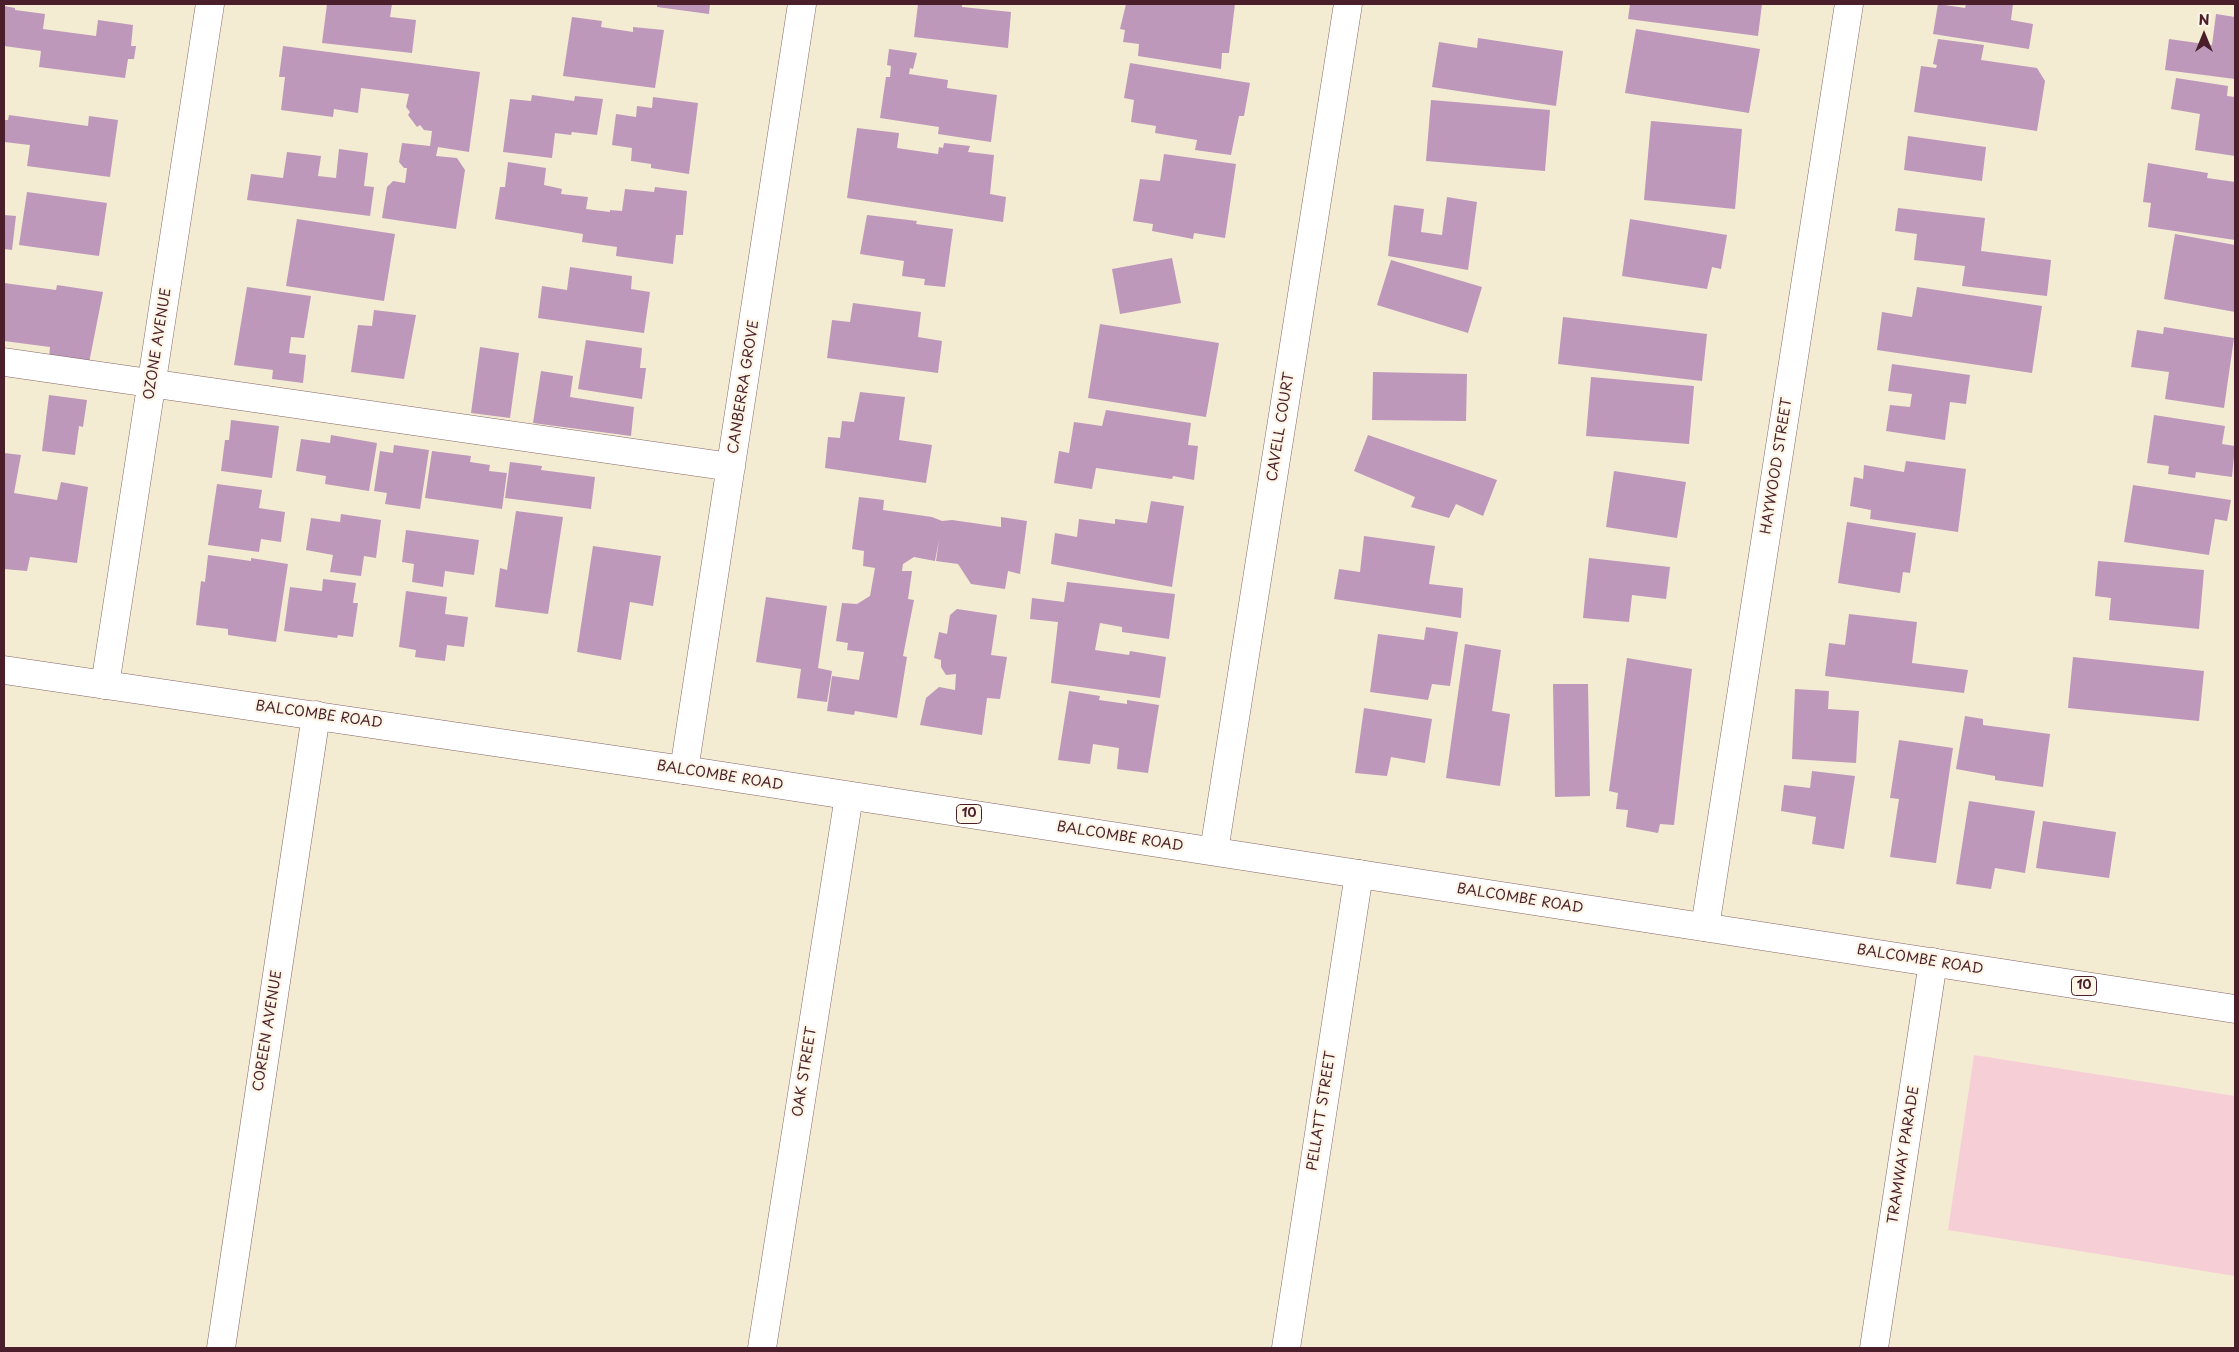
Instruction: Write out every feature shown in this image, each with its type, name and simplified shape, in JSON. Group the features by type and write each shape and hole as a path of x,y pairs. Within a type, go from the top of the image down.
{"street":[{"name":"OZONE AVENUE","path":"105,685 210,4"},
{"name":"CANBERRA GROVE","path":"684,770 802,4"},
{"name":"CAVELL COURT","path":"1214,851 1348,4"},
{"name":"HAYWOOD STREET","path":"1705,927 1849,4"},
{"path":"4,362 731,467"},
{"name":"BALCOMBE ROAD","path":"4,670 684,770 2235,1009"},
{"name":"COREEN AVENUE","path":"221,1348 316,715"},
{"name":"OAK STREET","path":"762,1348 849,796"},
{"name":"PELLATT STREET","path":"1286,1348 1359,874"},
{"name":"TRAMWAY PARADE","path":"1874,1348 1933,962"}],"shaded area":[{"path":"1974,1055 2235,1096 2235,1276 1948,1230"}],"building":[{"path":"327,4 392,4 390,17 416,20 412,53 322,43"},
{"path":"657,4 710,4 709,14 657,7"},
{"path":"918,4 962,4 962,7 1011,12 1008,48 914,37"},
{"path":"1126,4 1235,4 1229,53 1222,53 1221,69 1138,56 1139,44 1123,42 1125,30 1120,29"},
{"path":"1630,4 1762,4 1758,36 1628,19"},
{"path":"1938,4 1965,8 1966,4 2013,4 2011,20 2033,24 2029,49 1933,34"},
{"path":"4,6 15,8 15,10 45,14 43,29 96,36 98,20 133,25 131,46 136,46 134,59 128,59 125,78 39,67 41,51 4,46"},
{"path":"2216,14 2235,17 2235,79 2165,70 2169,39 2212,45"},
{"path":"572,17 602,21 601,27 633,32 633,27 664,30 655,88 563,76"},
{"path":"1636,29 1760,49 1749,113 1625,93"},
{"path":"1478,38 1563,51 1556,106 1432,87 1439,42 1477,48"},
{"path":"1938,39 1984,45 1981,60 2037,68 2045,81 2037,131 1914,112 1921,66 1936,68 1937,65 1933,64"},
{"path":"283,46 480,72 469,152 438,147 436,156 457,158 465,170 456,229 382,218 387,187 393,181 405,183 407,168 404,168 399,162 402,143 430,146 432,131 424,130 420,125 417,127 408,115 410,112 406,107 409,94 361,88 358,113 334,109 333,117 281,110 285,77 279,77"},
{"path":"889,49 917,53 913,69 910,68 909,74 948,80 947,88 997,95 991,142 938,134 939,127 880,118 886,77 890,77 891,66 887,65"},
{"path":"1130,63 1250,83 1244,116 1239,116 1231,155 1195,150 1197,140 1155,133 1156,126 1131,122 1134,100 1124,98"},
{"path":"2176,78 2228,86 2227,96 2235,97 2235,156 2195,150 2200,114 2171,109"},
{"path":"532,95 574,101 575,96 603,99 597,135 572,132 571,135 555,133 552,158 503,152 510,99 531,101"},
{"path":"653,97 698,103 689,174 651,168 651,164 631,161 632,148 612,145 616,114 636,117 637,106 652,108"},
{"path":"1431,100 1550,110 1545,171 1426,161"},
{"path":"9,115 88,126 89,116 118,120 110,177 27,166 30,145 4,142 4,120 8,120"},
{"path":"1651,121 1742,129 1735,209 1644,200"},
{"path":"857,128 899,133 897,148 938,154 939,147 943,148 944,143 970,146 968,152 994,155 990,194 1006,197 1003,222 847,198"},
{"path":"1908,136 1986,147 1982,181 1904,170"},
{"path":"339,149 368,153 364,186 374,187 370,216 247,200 251,174 283,178 287,152 321,156 318,176 336,178"},
{"path":"1164,154 1236,164 1225,238 1194,233 1193,239 1152,231 1153,224 1133,221 1140,179 1160,181"},
{"path":"508,162 546,168 544,185 562,189 561,194 588,197 586,209 610,212 610,210 622,211 625,189 654,192 655,187 687,191 683,235 676,235 673,264 616,256 617,247 582,242 583,234 495,219 500,187 505,187"},
{"path":"2148,163 2208,173 2207,178 2235,182 2235,240 2148,227 2151,203 2143,202"},
{"path":"27,192 107,203 99,256 19,245"},
{"path":"1447,197 1477,202 1468,270 1388,256 1394,205 1424,209 1421,232 1442,235"},
{"path":"1898,208 1985,218 1981,251 2051,260 2047,296 1962,286 1965,266 1914,260 1917,234 1895,231"},
{"path":"4,215 16,216 12,250 4,249"},
{"path":"867,215 917,221 916,224 953,229 945,287 924,285 925,279 902,276 904,261 860,254"},
{"path":"297,219 395,234 384,301 286,286"},
{"path":"1630,219 1727,235 1721,269 1712,267 1707,289 1622,276"},
{"path":"2175,234 2235,245 2235,312 2164,299"},
{"path":"1172,258 1181,303 1120,314 1112,269"},
{"path":"1391,260 1482,287 1468,333 1377,305"},
{"path":"570,267 632,276 631,289 650,292 644,333 538,318 542,286 567,290"},
{"path":"4,283 56,290 57,285 103,292 89,363 49,357 50,347 4,341"},
{"path":"247,287 311,296 304,338 291,337 289,353 306,355 303,383 272,379 273,370 234,365"},
{"path":"1917,287 2042,306 2032,373 1877,350 1882,312 1912,317"},
{"path":"853,303 921,312 918,337 942,341 938,373 827,358 832,320 850,322"},
{"path":"374,310 416,315 404,379 351,372 358,325 372,326"},
{"path":"1563,317 1707,334 1702,381 1558,364"},
{"path":"1100,324 1219,343 1206,417 1088,398"},
{"path":"2164,327 2234,338 2224,408 2165,399 2169,372 2131,367 2137,330 2163,334"},
{"path":"586,340 642,348 640,368 646,368 642,399 578,389"},
{"path":"480,347 519,353 510,418 471,413"},
{"path":"1892,364 1970,375 1966,404 1950,402 1945,440 1886,431 1890,405 1910,407 1912,394 1888,391"},
{"path":"541,371 573,376 570,397 634,407 631,436 533,423"},
{"path":"1373,372 1467,374 1466,421 1372,420"},
{"path":"1591,377 1694,386 1689,444 1586,436"},
{"path":"860,392 905,397 899,440 932,445 926,483 825,468 828,437 840,438 842,421 854,422"},
{"path":"49,395 87,400 83,427 79,426 75,455 42,451"},
{"path":"1106,410 1191,423 1188,445 1198,446 1194,480 1173,476 1172,479 1096,468 1092,489 1054,483 1059,451 1069,453 1074,422 1102,426"},
{"path":"2154,415 2225,426 2222,444 2235,446 2232,477 2196,472 2195,478 2168,474 2169,466 2147,463"},
{"path":"231,420 279,426 272,478 221,471 225,440 229,440"},
{"path":"331,435 377,443 369,491 325,484 326,476 296,471 301,439 330,443"},
{"path":"1368,435 1497,480 1483,516 1456,504 1449,518 1411,507 1415,497 1354,471"},
{"path":"394,445 429,450 420,509 385,504 387,493 374,491 380,451 393,453"},
{"path":"432,451 471,456 470,462 490,465 489,471 507,473 502,509 425,498"},
{"path":"4,453 21,455 14,493 57,500 61,482 88,487 77,563 30,557 27,571 4,569"},
{"path":"1906,461 1966,469 1958,532 1870,519 1871,510 1850,506 1854,477 1863,479 1864,465 1904,472"},
{"path":"510,462 542,466 541,470 595,477 591,509 505,498"},
{"path":"1614,471 1686,482 1677,538 1606,527"},
{"path":"217,484 262,490 259,508 285,512 281,542 261,539 259,552 208,545"},
{"path":"2133,485 2231,500 2227,521 2215,519 2209,555 2124,542"},
{"path":"859,497 884,500 883,510 932,517 942,521 952,520 1001,527 1001,517 1027,521 1020,574 1008,571 1005,589 971,584 958,564 936,561 939,540 935,561 914,557 903,564 902,571 912,571 908,599 914,600 903,656 907,657 897,718 855,711 854,715 827,711 832,676 859,680 864,652 847,650 848,643 836,641 842,603 857,604 870,596 875,568 863,566 864,551 852,549"},
{"path":"1151,501 1184,506 1172,587 1051,564 1055,533 1077,537 1079,519 1115,524 1115,519 1147,523"},
{"path":"516,511 563,517 548,614 495,607 500,568 507,570"},
{"path":"341,514 381,520 376,558 364,556 361,576 330,572 333,555 306,550 311,518 340,522"},
{"path":"1847,522 1916,533 1910,573 1903,572 1900,593 1838,583"},
{"path":"406,530 479,540 474,575 445,571 443,587 412,582 414,564 402,562"},
{"path":"1364,536 1435,546 1429,584 1463,588 1461,618 1334,599 1339,569 1360,572"},
{"path":"593,546 661,556 653,606 630,602 621,660 577,652"},
{"path":"208,555 251,561 251,558 288,564 276,642 228,635 228,629 196,625 201,581 205,582"},
{"path":"1589,558 1670,567 1666,599 1632,595 1629,622 1583,618"},
{"path":"2098,561 2204,570 2199,629 2109,620 2111,598 2095,596"},
{"path":"323,579 356,583 353,603 358,603 353,637 338,635 337,638 284,631 290,587 322,591"},
{"path":"1067,582 1175,594 1169,639 1122,632 1122,627 1100,623 1095,650 1129,655 1130,651 1166,657 1160,698 1051,683 1058,622 1030,619 1032,598 1064,602"},
{"path":"406,591 447,597 445,614 468,617 464,647 447,645 445,661 415,657 416,650 399,647"},
{"path":"766,597 827,606 818,668 832,671 827,702 797,698 801,669 756,662"},
{"path":"957,609 997,615 991,655 1007,657 1000,699 987,698 982,735 920,725 926,698 939,687 955,690 956,674 946,675 941,667 941,660 934,658 939,632 947,634 950,615"},
{"path":"1849,614 1917,622 1912,663 1968,670 1964,693 1825,676 1829,643 1845,645"},
{"path":"1426,627 1458,632 1450,686 1432,684 1428,700 1370,692 1378,634 1424,640"},
{"path":"1465,644 1501,650 1492,711 1510,714 1500,786 1446,778"},
{"path":"2073,657 2204,671 2199,721 2068,708"},
{"path":"1627,658 1692,669 1674,825 1660,824 1658,833 1626,827 1628,810 1616,809 1618,793 1609,791"},
{"path":"1553,684 1588,684 1590,796 1555,797"},
{"path":"1795,689 1829,691 1828,709 1859,711 1856,763 1792,759"},
{"path":"1069,691 1100,696 1099,700 1127,704 1127,700 1159,705 1148,773 1117,769 1119,748 1093,744 1090,764 1058,760"},
{"path":"1364,708 1432,719 1425,763 1391,757 1387,776 1355,773"},
{"path":"1965,716 1983,719 1983,725 2050,734 2043,787 1995,780 1995,776 1956,769"},
{"path":"1899,740 1953,748 1936,863 1890,857 1899,799 1890,798"},
{"path":"1812,771 1855,776 1844,849 1812,844 1816,817 1781,811 1784,785 1810,788"},
{"path":"1969,801 2035,811 2025,873 1995,868 1991,889 1956,884"},
{"path":"2043,821 2116,832 2109,878 2036,868"}]}
